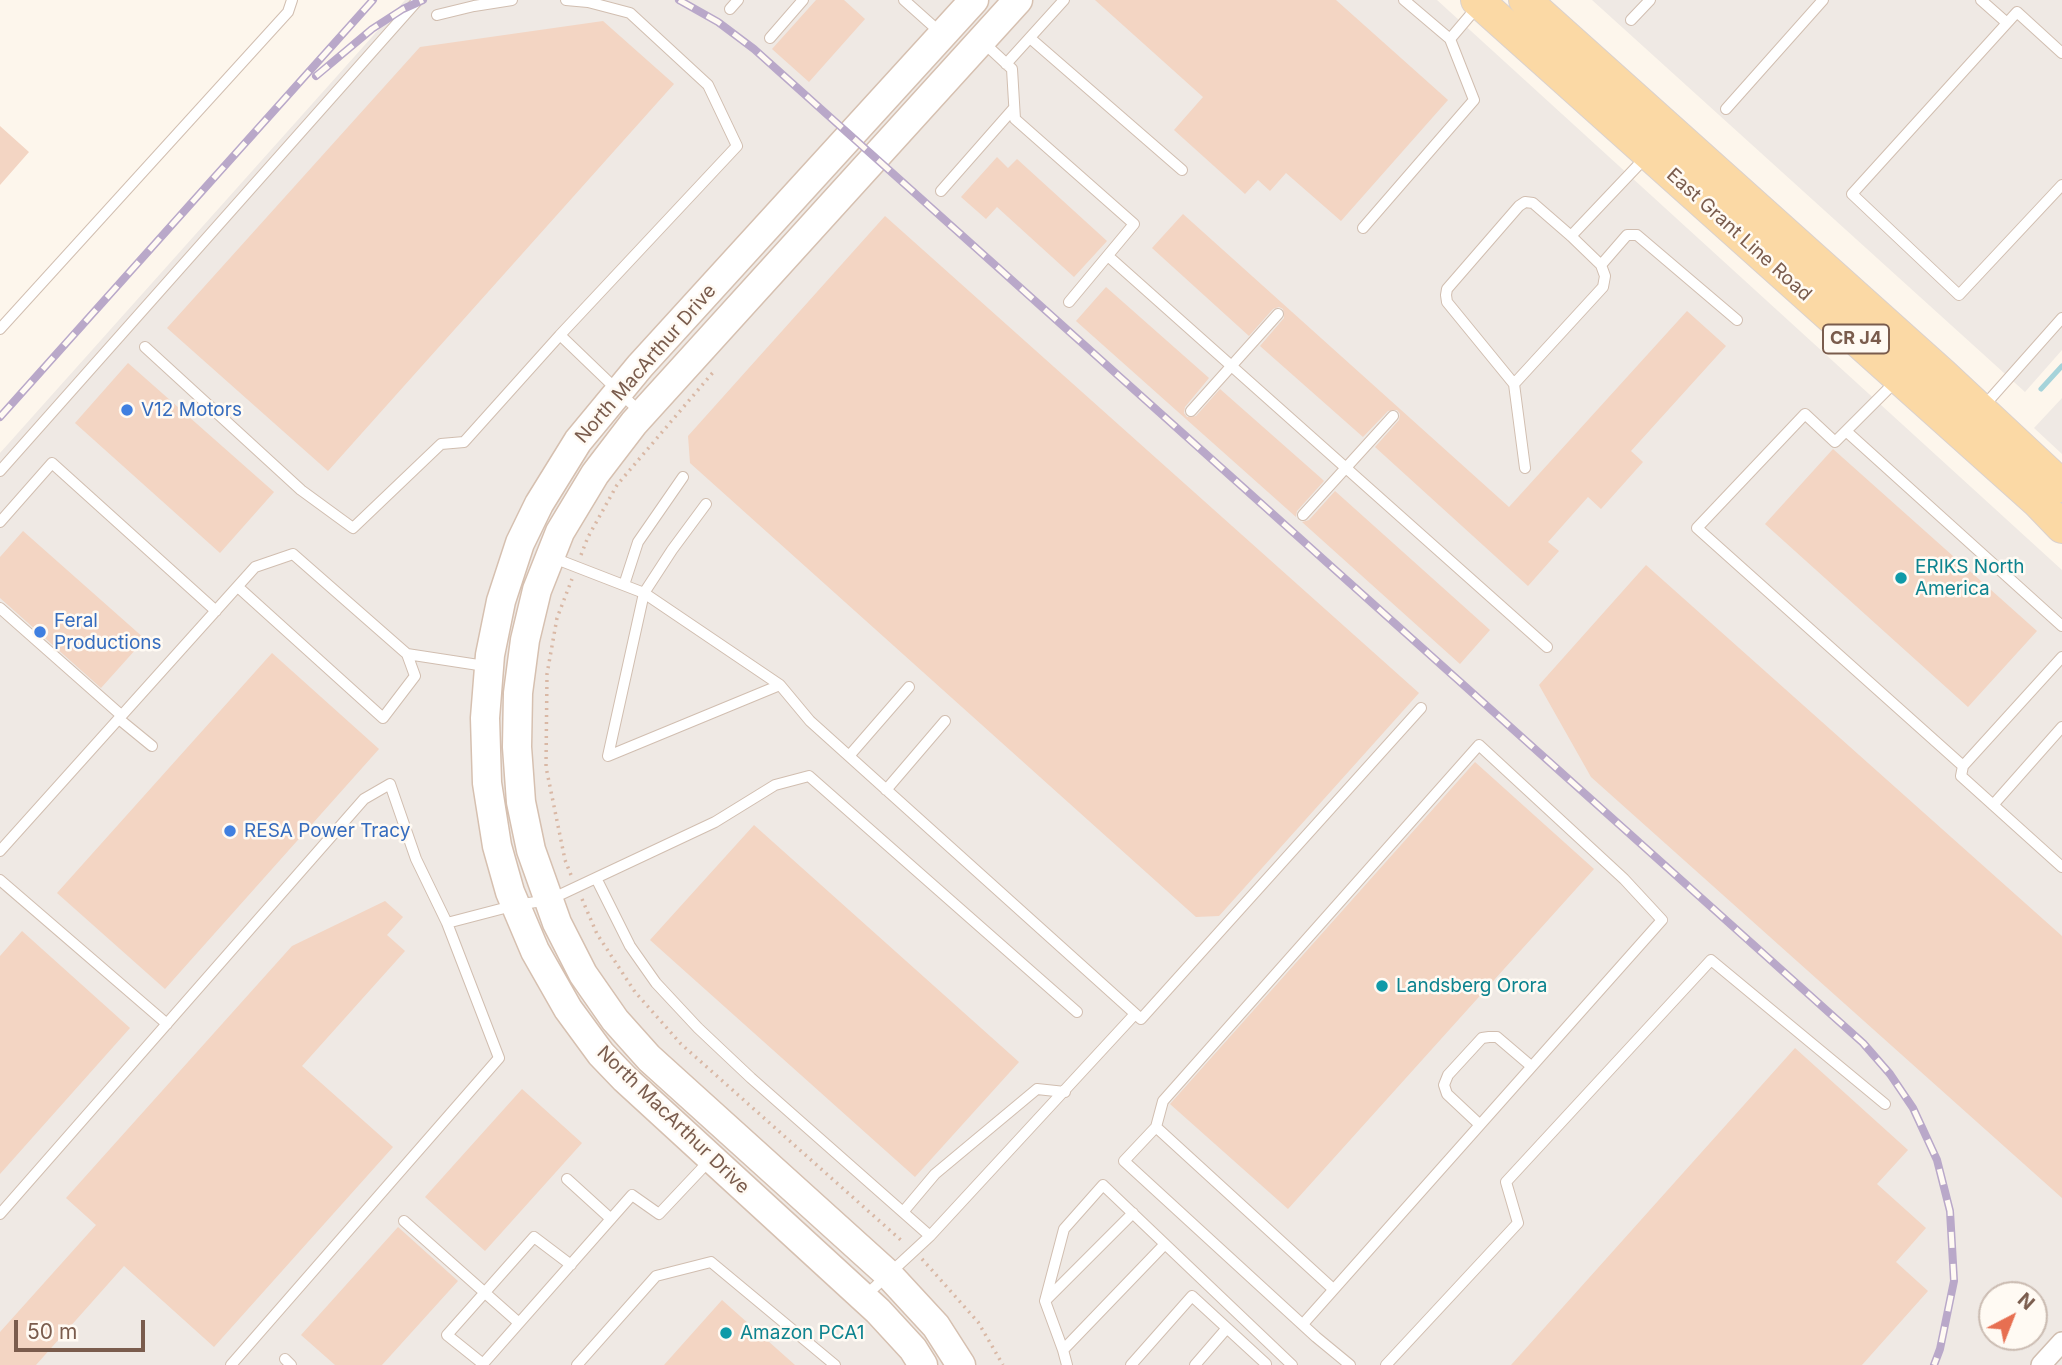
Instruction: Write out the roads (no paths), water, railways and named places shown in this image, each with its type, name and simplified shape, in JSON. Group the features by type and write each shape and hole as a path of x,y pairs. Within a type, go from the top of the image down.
{"main road":[{"path":"947,29 974,0"},
{"path":"981,41 1018,0"},
{"name":"East Grant Line Road","path":"1525,0 1660,142 1899,378 2037,501 2062,527"},
{"name":"East Grant Line Road","path":"1479,1 1660,142 1980,411 2062,486"},
{"name":"North MacArthur Drive","path":"923,1365 914,1349 863,1297 625,1079 601,1054 568,1009 535,951 516,905 497,846 487,783 485,718 489,667 501,601 520,543 539,504 578,441 619,391 947,29"},
{"name":"North MacArthur Drive","path":"961,1365 936,1326 888,1274 649,1058 615,1020 583,974 557,923 531,850 521,802 517,747 518,693 525,640 537,590 560,532 595,474 642,414 981,41"}],"lane":[{"path":"0,328 289,12 292,0"},
{"path":"0,471 418,0"},
{"path":"437,15 512,0"},
{"path":"145,347 301,490 353,528 441,443 464,442 737,146 708,85 630,13 588,2 566,0"},
{"path":"730,9 738,0"},
{"path":"770,38 803,0"},
{"path":"904,0 947,29"},
{"path":"1006,64 1063,0"},
{"path":"1363,229 1474,100 1450,38 1404,0"},
{"path":"1632,20 1650,0"},
{"path":"1726,109 1819,4 1807,0"},
{"path":"1981,0 2007,23"},
{"path":"1450,38 1479,1"},
{"path":"2062,53 2017,12 1852,194 1959,295 2062,185"},
{"path":"1030,38 1182,170"},
{"path":"981,41 1012,69 1015,119 1133,225 1069,302"},
{"path":"941,191 1014,108"},
{"path":"1571,236 1660,142"},
{"path":"1514,384 1603,287 1605,276 1601,265 1571,236 1532,203 1525,202 1447,289 1447,302 1514,384 1525,468"},
{"path":"1601,265 1628,235 1637,235 1737,320"},
{"path":"1108,256 1547,647"},
{"path":"1191,411 1278,314"},
{"path":"1980,411 2062,318"},
{"path":"560,335 642,414"},
{"path":"1899,378 1835,442 1805,414 1697,528 1963,766"},
{"path":"1303,515 1393,416"},
{"path":"1846,431 2062,626"},
{"path":"0,522 52,463 216,611"},
{"path":"624,586 638,542 683,477"},
{"path":"706,504 644,593 608,756 780,685"},
{"path":"0,851 255,567 293,554 407,654 415,676 383,718 238,587"},
{"path":"550,557 644,593 780,685 810,721 1141,1019 1421,708"},
{"path":"0,608 152,746"},
{"path":"407,654 489,667"},
{"path":"2062,657 1963,766 1961,776 2062,867"},
{"path":"849,756 909,687"},
{"path":"886,790 945,721"},
{"path":"1993,804 2062,727"},
{"path":"1303,1324 1332,1288 1662,920 1624,880 1479,745 1163,1101 1156,1127 1124,1161 1303,1324 1350,1365"},
{"path":"447,923 516,905 549,900 715,822 775,785 808,776 1077,1013"},
{"path":"0,1214 364,799 390,784 416,859 447,923 499,1058 231,1365"},
{"path":"596,878 630,946 656,983 698,1028 751,1078 930,1236"},
{"path":"0,880 167,1024"},
{"path":"1386,1365 1518,1223 1506,1182 1711,960 1885,1104"},
{"path":"863,1297 930,1236 1135,1014"},
{"path":"1479,1124 1447,1094 1444,1085 1453,1069 1482,1038 1489,1037 1497,1037 1531,1066"},
{"path":"903,1212 935,1174 1037,1089 1065,1091"},
{"path":"1156,1127 1332,1288"},
{"path":"570,1265 534,1237 447,1335 482,1364 519,1323 632,1195 659,1214 711,1158"},
{"path":"568,1179 611,1219"},
{"path":"1067,1365 1045,1301 1063,1228 1103,1185 1292,1365"},
{"path":"1045,1301 1133,1213"},
{"path":"404,1221 519,1323"},
{"path":"1063,1350 1165,1244"},
{"path":"577,1365 656,1276 711,1262 835,1365"},
{"path":"1130,1365 1192,1296 1265,1365"},
{"path":"1195,1365 1227,1328"}],"waterway":[{"path":"2041,389 2062,366"}],"railway":[{"path":"0,417 373,0"},
{"path":"316,76 372,29 423,0"},
{"path":"679,0 718,22 754,49 1863,1043 1890,1074 1913,1108 1937,1160 1950,1211 1954,1281 1940,1349 1934,1365"}],"place":[{"name":"V12 Motors","path":"127,410"},
{"name":"ERIKS North America","path":"1901,578"},
{"name":"Feral Productions","path":"40,632"},
{"name":"RESA Power Tracy","path":"230,831"},
{"name":"Landsberg Orora","path":"1382,986"},
{"name":"Amazon PCA1","path":"726,1333"}]}
